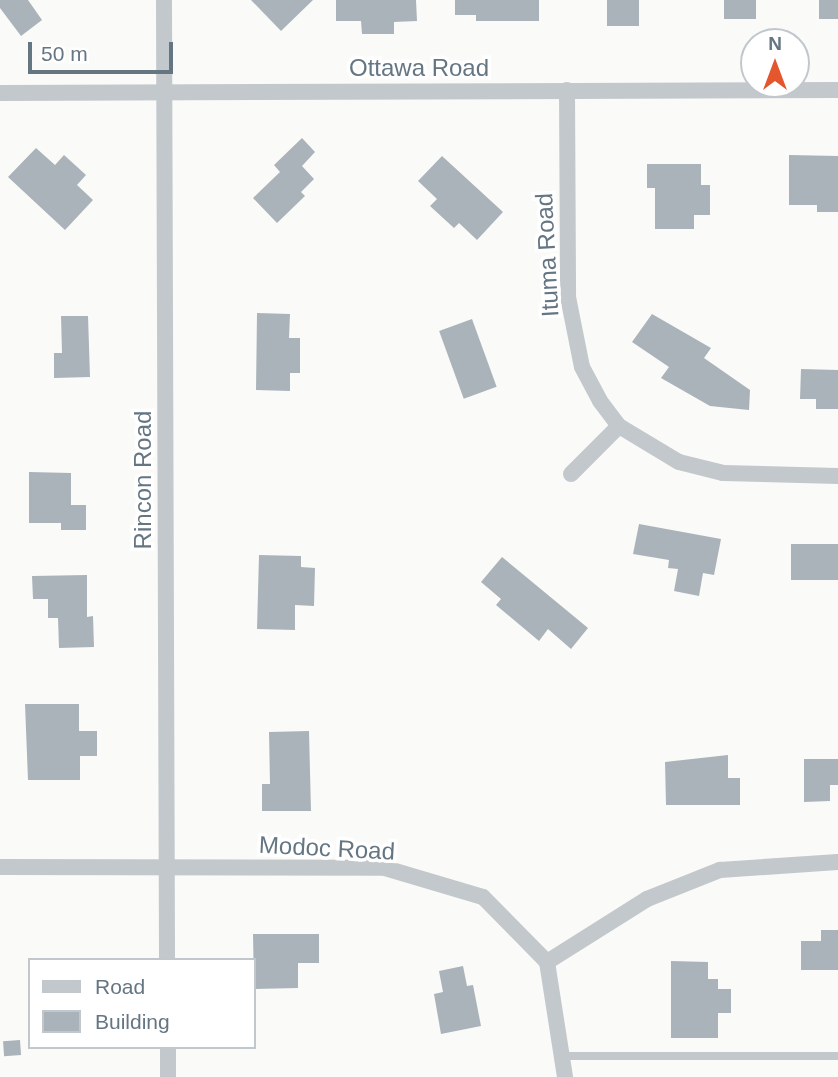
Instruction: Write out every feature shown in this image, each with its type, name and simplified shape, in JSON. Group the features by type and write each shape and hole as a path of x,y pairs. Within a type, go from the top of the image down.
{"street":[{"name":"Rincon Road","path":"164,0 167,958"},
{"name":"Ituma Road","path":"567,90 568,297 582,367 619,426 679,463 712,470 838,476"},
{"name":"Ottawa Road","path":"0,93 838,90"},
{"path":"571,474 619,426"},
{"path":"565,1077 547,962 647,899 720,870 838,862"},
{"name":"Modoc Road","path":"0,867 385,868 482,897 547,962"},
{"path":"168,1049 168,1077"}],"lane":[{"path":"562,1056 838,1056"}],"building":[{"path":"0,0 28,0 42,20 21,36 0,8"},
{"path":"251,0 313,0 281,31"},
{"path":"336,0 416,0 417,21 394,22 394,34 362,34 361,21 336,21"},
{"path":"455,0 539,0 539,21 476,21 476,15 455,15"},
{"path":"607,0 639,0 639,26 607,26"},
{"path":"724,0 756,0 756,19 724,19"},
{"path":"819,0 838,0 838,19 819,19"},
{"path":"302,138 315,152 302,166 314,179 301,192 305,196 277,223 253,198 280,172 274,165"},
{"path":"36,148 55,165 64,155 86,175 77,185 93,200 65,230 8,177"},
{"path":"789,155 838,156 838,212 817,212 817,205 789,205"},
{"path":"442,156 503,212 477,240 459,223 454,228 430,206 437,199 418,181"},
{"path":"647,164 701,164 701,185 710,185 710,215 694,215 694,229 655,229 655,188 647,188"},
{"path":"257,313 290,314 289,338 300,338 300,373 290,373 290,391 256,390"},
{"path":"652,314 711,348 704,358 750,390 749,410 710,406 661,378 669,367 632,342"},
{"path":"61,316 88,316 90,377 54,378 54,353 62,353"},
{"path":"472,319 497,387 464,399 439,331"},
{"path":"801,369 838,370 838,409 816,409 816,399 800,399"},
{"path":"29,472 71,473 71,505 86,505 86,530 61,530 61,523 29,523"},
{"path":"639,524 721,539 714,575 703,573 699,596 674,591 678,569 668,568 669,560 633,554"},
{"path":"791,544 838,544 838,580 791,580"},
{"path":"259,555 301,556 301,567 315,568 314,606 295,605 295,630 257,629"},
{"path":"502,557 588,628 571,649 548,629 539,641 496,605 501,599 481,582"},
{"path":"87,575 87,617 93,616 94,647 59,648 58,618 48,618 48,599 33,599 32,576"},
{"path":"25,704 79,704 79,731 97,731 97,756 80,756 80,780 28,780"},
{"path":"309,731 311,811 262,811 262,784 270,784 269,732"},
{"path":"728,755 728,778 740,778 740,805 666,805 665,762"},
{"path":"804,759 838,759 838,785 830,785 830,801 804,802"},
{"path":"821,930 838,930 838,970 801,970 801,941 821,941"},
{"path":"253,934 319,934 319,963 298,963 298,988 256,989 256,958 253,958"},
{"path":"671,961 708,962 708,979 718,979 718,989 731,989 731,1013 718,1013 718,1038 671,1038"},
{"path":"463,966 467,986 473,985 481,1026 441,1034 434,994 443,992 439,971"},
{"path":"20,1040 21,1055 4,1056 3,1041"}]}
